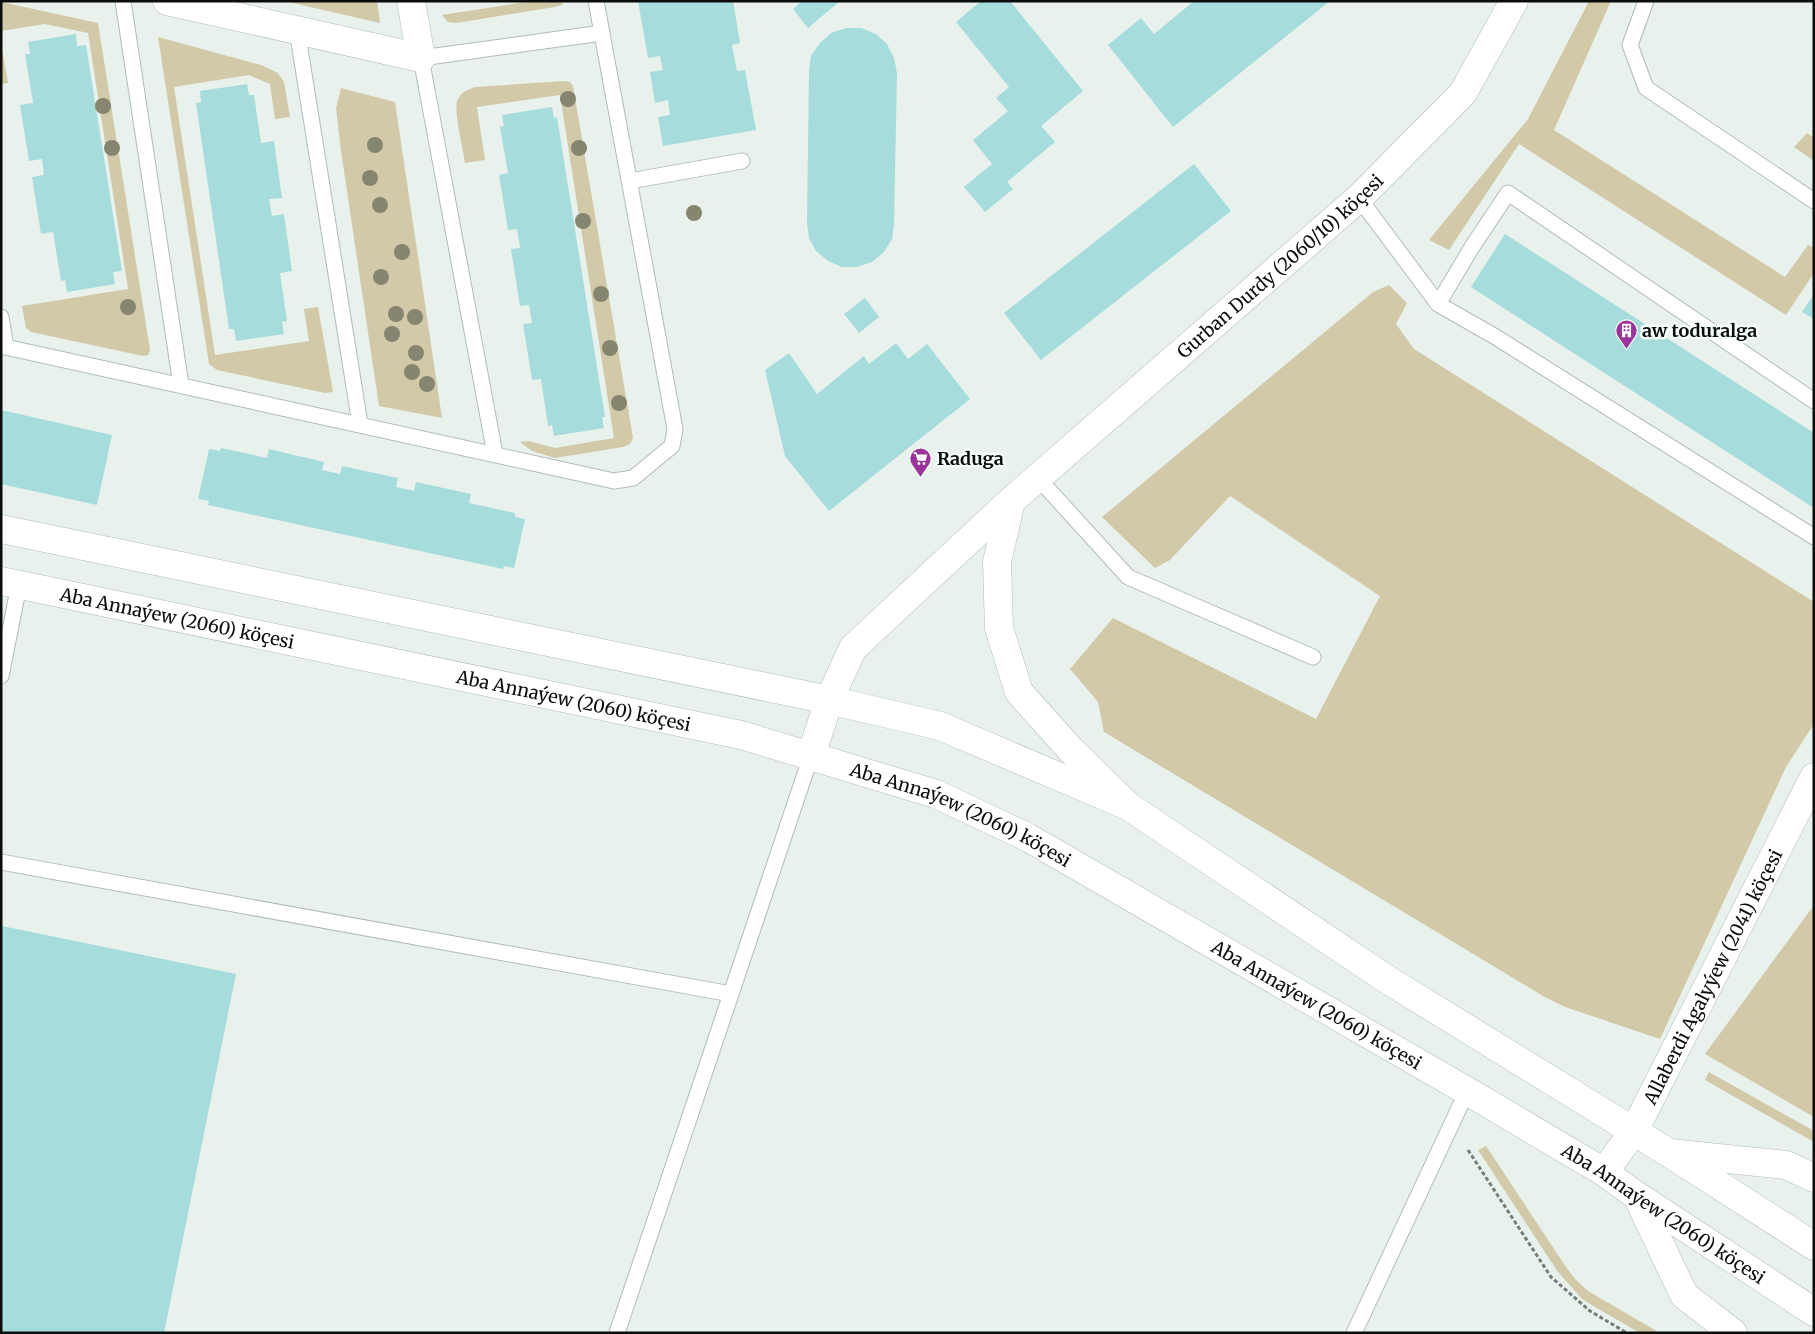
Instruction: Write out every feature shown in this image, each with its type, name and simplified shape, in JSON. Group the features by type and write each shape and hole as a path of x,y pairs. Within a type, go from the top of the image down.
{"main road":[{"path":"167,1 213,7 297,30 421,58 411,1"},
{"name":"Gurban Durdy (2060/10) köçesi","path":"811,756 828,700 853,648 1011,501 1359,198 1463,93 1514,1"},
{"path":"1011,501 996,562 999,628 1020,692 1070,749 1128,806 1388,980 1669,1152 1814,1246"},
{"path":"1,529 828,700 940,726 1128,806"},
{"name":"Aba Annaýew (2060) köçesi","path":"10,583 740,735 936,794 1027,836 1467,1091 1604,1172 1637,1196 1814,1312"},
{"name":"Allaberdi Agalyýew (2041) köçesi","path":"1604,1172 1634,1131 1814,777"},
{"path":"1669,1152 1786,1165 1814,1178"},
{"path":"1637,1196 1684,1295 1734,1333"}],"lane":[{"path":"123,1 181,385"},
{"path":"1,317 4,347 614,481 632,478 672,446 675,429 596,1"},
{"path":"1646,1 1630,45 1646,88 1814,201"},
{"path":"297,30 360,424"},
{"path":"495,454 421,58 602,33"},
{"path":"630,181 742,161"},
{"path":"1438,304 1472,247 1508,193 1814,401"},
{"path":"1359,198 1438,304 1494,336 1814,537"},
{"path":"1038,478 1128,577 1313,658"},
{"path":"1,676 10,583"},
{"path":"617,1333 811,756"},
{"path":"1,862 731,994"},
{"path":"1354,1333 1467,1091"}],"path":[{"path":"1448,1130 1472,1154 1551,1278 1590,1311 1627,1333"}],"shaded area":[{"path":"284,1 377,1 380,23"},
{"path":"532,1 563,1 562,5 555,7 456,23 448,22 442,15"},
{"path":"1589,1 1611,1 1554,130 1785,277 1808,245 1814,248 1814,273 1786,315 1519,144 1449,250 1429,240 1528,119"},
{"path":"1,2 98,23 150,350 148,355 143,356 31,332 26,328 22,306 128,289 88,33 45,24 1,31"},
{"path":"158,37 261,65 278,73 284,82 290,117 275,119 270,84 249,75 174,87 215,355 309,341 304,309 318,307 333,392 325,393 217,370 209,364"},
{"path":"1,43 8,83 1,84"},
{"path":"570,82 573,86 633,438 630,444 623,447 555,458 532,451 520,442 529,441 555,448 614,438 560,95 477,107 485,160 465,163 456,107 460,95 475,87"},
{"path":"341,88 395,102 442,418 379,406 341,151 336,108"},
{"path":"1807,133 1814,138 1814,161 1794,147"},
{"path":"1389,285 1407,303 1396,324 1414,349 1814,602 1814,724 1786,767 1660,1039 1565,1007 1543,996 1104,732 1098,702 1070,669 1113,618 1316,719 1380,596 1230,496 1170,560 1155,568 1102,517 1373,292"},
{"path":"1814,905 1814,1117 1705,1054"},
{"path":"1709,1072 1814,1131 1814,1142 1705,1080"},
{"path":"1486,1146 1576,1280 1588,1291 1660,1333 1640,1333 1582,1299 1558,1272 1478,1150"}],"building":[{"path":"638,1 733,1 740,43 732,45 737,71 745,70 756,130 663,146 658,117 670,115 668,100 655,103 650,72 663,70 660,56 648,58"},
{"path":"802,1 840,1 808,28 793,9"},
{"path":"981,1 1010,1 1083,91 1041,126 1055,142 1007,182 1013,189 985,212 964,187 992,164 973,140 1008,111 996,98 1009,87 956,22"},
{"path":"1194,1 1330,1 1173,127 1108,45 1141,18 1154,34"},
{"path":"846,28 861,28 876,34 887,44 894,58 897,73 894,224 892,239 884,252 872,262 857,267 842,267 828,261 816,251 809,238 807,223 809,71 811,56 820,43 831,33"},
{"path":"76,34 77,46 86,45 122,271 113,272 115,284 67,292 65,280 61,281 53,232 41,234 32,177 44,175 42,159 29,161 20,105 33,103 25,54 30,54 28,42"},
{"path":"247,84 249,95 254,95 261,143 274,141 282,198 269,199 272,216 284,214 292,271 280,273 287,321 282,322 284,334 236,341 234,329 229,329 196,103 201,102 200,91"},
{"path":"552,107 554,118 557,117 605,417 602,417 604,428 554,436 552,425 548,426 541,379 532,380 523,324 532,323 529,305 520,306 511,249 520,248 517,229 508,230 499,175 508,173 500,127 504,126 502,115"},
{"path":"1194,164 1231,211 1041,360 1004,313"},
{"name":"aw toduralga","path":"1505,234 1814,433 1814,508 1471,287"},
{"path":"1814,294 1814,319 1802,312"},
{"path":"865,298 879,317 859,333 844,314"},
{"path":"896,343 908,359 927,344 970,399 829,511 785,456 765,370 789,353 817,394 864,356 869,364"},
{"path":"1,410 112,435 97,505 1,484"},
{"path":"221,448 267,458 269,449 324,462 322,470 340,474 342,466 398,478 396,487 414,491 416,482 471,494 469,503 515,513 515,517 525,519 514,568 504,566 503,569 208,505 209,501 198,499 209,449 220,451"},
{"path":"2,926 236,974 164,1333 1,1333"}],"place":[{"name":"aw toduralga","path":"1626,349"},
{"name":"Raduga","path":"921,477"}]}
